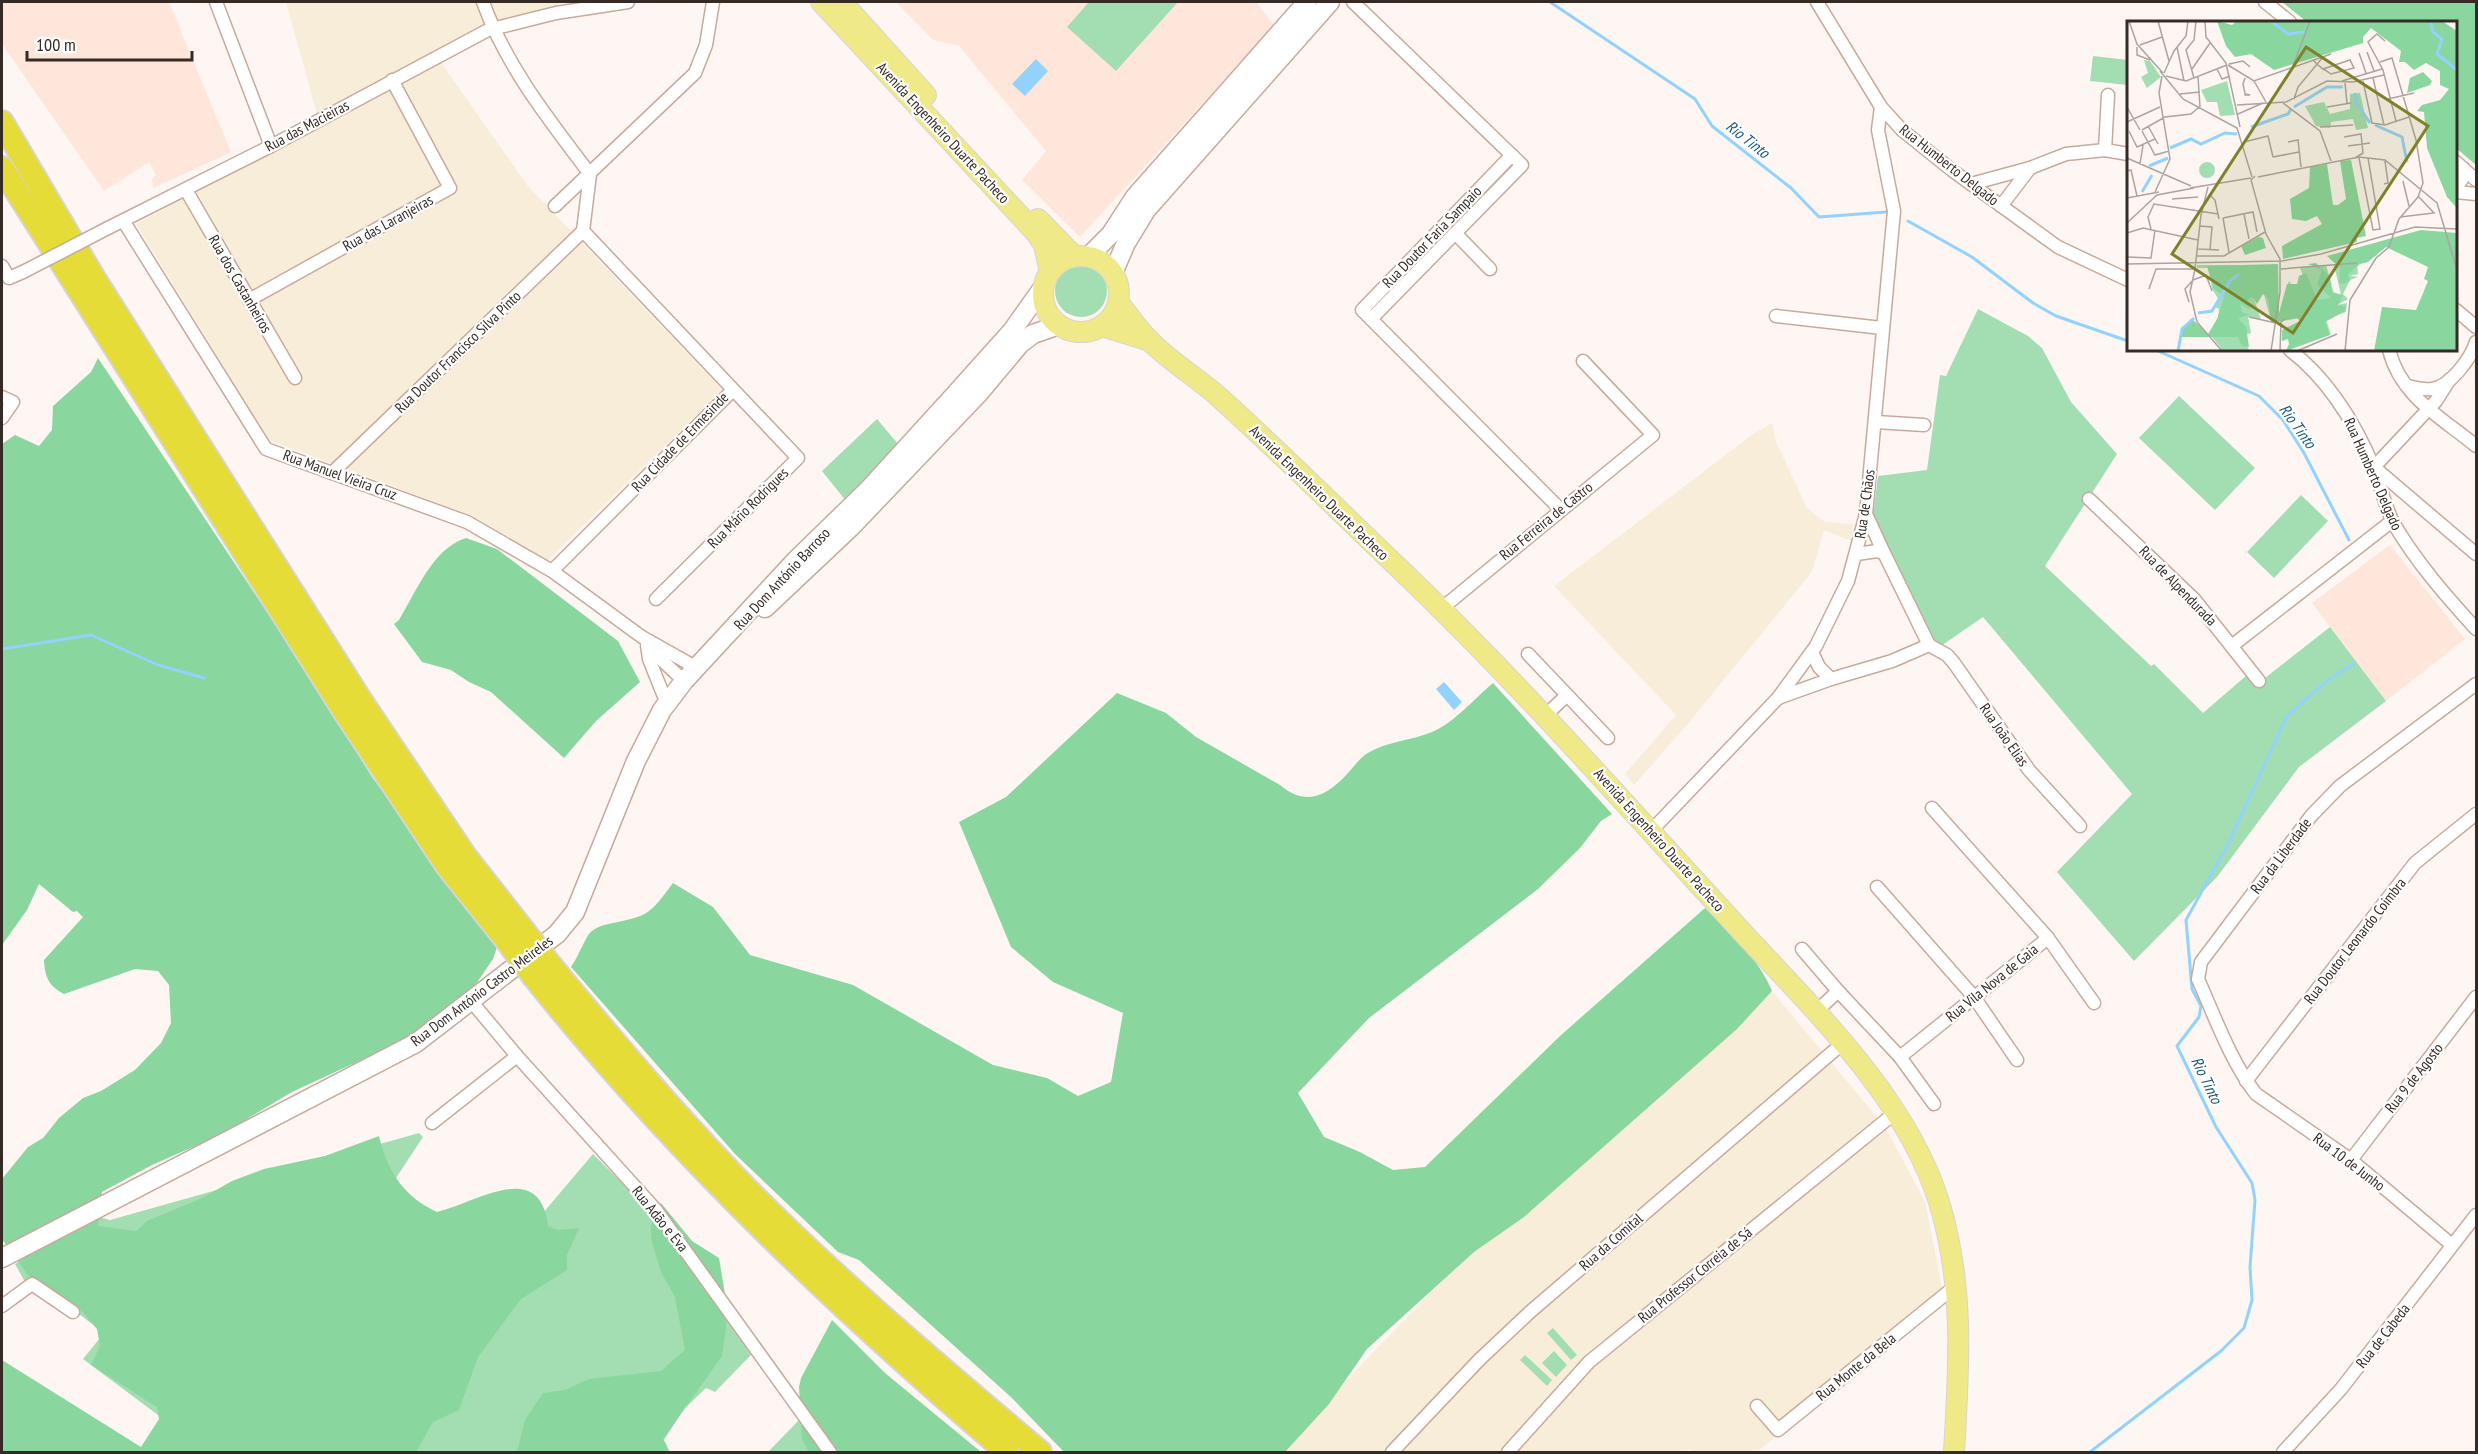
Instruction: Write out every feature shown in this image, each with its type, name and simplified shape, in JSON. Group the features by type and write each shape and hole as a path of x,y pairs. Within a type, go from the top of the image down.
{"highway":[{"path":"2,122 95,280 354,691 465,856 515,936 649,1113 733,1200 837,1299 1008,1452"},
{"path":"2,168 345,712 448,867 515,936"},
{"path":"543,972 744,1185 823,1261 1040,1452"}],"main road":[{"name":"Avenida Engenheiro Duarte Pacheco","path":"821,2 1036,233 1044,245 1047,279"},
{"name":"Avenida Engenheiro Duarte Pacheco","path":"842,2 1082,256"},
{"path":"1113,273 1126,243 1146,210 1330,2"},
{"path":"1082,256 1103,262 1113,273 1119,287 1119,302 1113,315 1102,326 1088,331 1073,331 1059,325 1046,307 1047,279 1060,261 1082,256 1111,234 1135,197 1309,3"},
{"name":"Rua Dom António Barroso","path":"728,636 796,560 868,490 1012,332 1047,279"},
{"name":"Avenida Engenheiro Duarte Pacheco","path":"1119,302 1150,342 1218,396 1441,609 1546,715 1816,1012 1896,1112 1925,1166 1939,1201 1958,1284 1959,1360 1954,1452"},
{"name":"Rua Dom António Barroso","path":"728,636 777,599 852,526 980,393 1020,344 1033,334 1059,325"},
{"name":"Avenida Engenheiro Duarte Pacheco","path":"1102,326 1150,342"},
{"name":"Rua Dom António Castro Meireles","path":"2,1258 416,1043 556,934 575,912 636,761 667,704 684,681 728,636"}],"street":[{"path":"216,2 271,146"},
{"path":"483,2 493,29 539,107 590,174 583,231"},
{"name":"Rua das Macieiras","path":"2,266 5,280 23,272 186,190 493,29 556,13 628,2"},
{"path":"555,206 695,74 706,45 713,2"},
{"name":"Rua Doutor Faria Sampaio","path":"1353,2 1512,155 1522,165 1371,319 1362,309 1512,155"},
{"name":"Rua Humberto Delgado","path":"1817,2 1881,107 1902,130 1971,184 2058,247 2127,280"},
{"path":"2265,2 2289,21"},
{"name":"Rua das Laranjeiras","path":"249,300 450,188 392,80"},
{"path":"2105,150 2108,95"},
{"name":"Rua de Chãos","path":"1652,831 1778,698 1812,652 1831,620 1857,554 1866,514 1876,422 1882,328 1894,210 1878,130 1881,107"},
{"path":"1971,184 2030,168 2066,154 2105,150 2127,154"},
{"path":"2459,165 2476,180"},
{"path":"2457,188 2463,178 2459,165"},
{"path":"2001,206 2030,168"},
{"name":"Rua dos Castanheiros","path":"186,190 295,378"},
{"path":"2457,190 2476,194"},
{"name":"Rua Manuel Vieira Cruz","path":"124,222 266,449 467,522 552,571 645,641 684,681"},
{"name":"Rua Cidade de Ermesinde","path":"552,571 732,390 583,231"},
{"name":"Rua Doutor Francisco Silva Pinto","path":"332,473 583,231"},
{"name":"Rua Doutor Faria Sampaio","path":"1456,234 1491,269"},
{"path":"2457,311 2472,323 2476,336"},
{"path":"1776,315 1882,328"},
{"path":"1371,319 1561,510"},
{"path":"2476,347 2450,379 2442,394 2374,467 2476,554"},
{"name":"Rua Humberto Delgado","path":"2291,351 2319,374 2332,391 2374,467 2392,521 2425,570 2476,629"},
{"path":"2389,351 2391,360 2412,395 2426,409 2435,412 2476,446"},
{"name":"Rua Ferreira de Castro","path":"1441,609 1653,435 1583,362"},
{"path":"2408,386 2432,389 2450,379"},
{"name":"Rua Mário Rodrigues","path":"657,599 798,458 732,390"},
{"path":"2,397 13,402 2,418"},
{"path":"1876,422 1924,425"},
{"name":"Rua de Alpendurada","path":"2089,499 2178,582 2233,645 2259,681"},
{"path":"1778,698 1892,661 1929,645 1866,514"},
{"path":"2233,645 2392,521"},
{"path":"1857,554 1877,550 1884,553"},
{"path":"645,641 649,659 667,704"},
{"name":"Rua Manuel Vieira Cruz","path":"645,641 697,668"},
{"name":"Rua João Elias","path":"1929,645 1954,663 2029,770 2080,826"},
{"path":"1812,652 1819,667 1831,679"},
{"path":"1528,654 1608,738"},
{"name":"Rua da Liberdade","path":"2246,1081 2198,979 2201,962 2311,816 2340,786 2476,684"},
{"path":"1546,715 1567,695"},
{"name":"Rua Vila Nova de Gaia","path":"1900,1057 2048,938 1932,808"},
{"name":"Rua Doutor Leonardo Coimbra","path":"2246,1081 2415,863 2476,814"},
{"path":"1877,887 1974,997 2017,1060"},
{"path":"2048,938 2094,1003"},
{"path":"1802,949 1900,1057 1934,1104"},
{"path":"1816,1012 1838,991"},
{"name":"Rua 9 de Agosto","path":"2351,1160 2476,997"},
{"name":"Rua Adão e Eva","path":"471,1001 517,1056 656,1210 830,1452"},
{"name":"Rua da Comital","path":"1392,1452 1479,1360 1530,1312 1843,1043"},
{"path":"432,1123 517,1056"},
{"name":"Rua 10 de Junho","path":"2246,1081 2256,1094 2351,1160 2452,1245"},
{"name":"Rua Professor Correia de Sá","path":"1508,1452 1589,1362 1896,1112"},
{"name":"Rua de Cabeda","path":"2283,1452 2341,1389 2476,1215"},
{"path":"2,1306 32,1284 73,1312"},
{"name":"Rua Monte da Bela","path":"1757,1406 1778,1430 1958,1284"}],"shaded area":[{"path":"2,2 169,2 231,152 153,188 152,179 156,175 149,162 104,191 2,44"},
{"path":"286,2 558,2 560,6 486,23 433,51 527,185 722,390 548,560 471,515 269,440 136,224 320,125"},
{"path":"896,2 1256,2 1274,25 1080,237 1022,180 1046,151 959,46 933,40"},
{"path":"1772,423 1776,442 1807,508 1825,522 1853,524 1851,541 1824,530 1812,572 1686,726 1634,785 1625,774 1676,715 1554,586 1753,434"},
{"path":"2390,545 2465,639 2386,701 2312,603"},
{"path":"1772,991 1886,1128 1925,1202 1944,1298 1757,1452 1692,1452 1689,1449 1686,1452 1283,1452 1360,1366 1470,1252"}],"green space":[{"path":"1089,2 1178,2 1116,71 1067,27"},
{"path":"2282,2 2476,2 2476,165 2457,149 2457,21 2306,21"},
{"path":"2093,56 2127,60 2127,85 2090,81"},
{"path":"1076,265 1086,265 1100,272 1107,291 1100,310 1086,317 1076,317 1066,313 1059,306 1055,296 1055,286 1059,276 1066,269"},
{"path":"1978,309 2028,336 2042,348 2071,402 2117,454 2045,566 2151,666 2154,664 2203,713 2247,675 2256,685 2330,627 2386,701 2299,767 2217,877 2134,961 2057,872 2132,794 1983,617 1941,646 1932,639 1873,516 1878,476 1927,470 1940,375 1946,376"},
{"path":"98,358 295,654 372,777 497,947 493,959 476,984 461,1000 413,1036 292,1092 220,1135 152,1165 102,1192 98,1226 136,1231 147,1221 202,1198 232,1181 264,1169 325,1156 379,1136 387,1161 399,1182 415,1199 437,1212 505,1190 520,1189 533,1194 543,1205 548,1226 558,1230 579,1228 567,1255 567,1270 521,1299 478,1357 459,1410 433,1422 416,1452 2,1452 2,1360 141,1447 159,1419 157,1407 91,1365 100,1346 97,1329 79,1308 28,1275 2,1239 2,1179 28,1147 43,1138 59,1118 83,1098 101,1091 135,1070 161,1043 171,1023 169,985 158,971 135,969 64,994 51,984 45,972 44,960 83,917 77,911 73,912 39,884 27,910 2,945 2,444 15,435 39,446 52,430 53,406 91,372"},
{"path":"2179,396 2255,468 2215,510 2139,438"},
{"path":"877,419 898,444 846,501 822,471"},
{"path":"2301,495 2328,521 2274,578 2247,552"},
{"path":"466,538 497,549 618,641 640,682 596,721 564,758 491,692 469,682 451,670 422,662 394,624 399,620 426,572 435,561 454,543"},
{"path":"1493,683 1612,814 1601,821 1580,848 1538,889 1369,1018 1298,1093 1324,1137 1360,1152 1393,1170 1425,1167 1560,1036 1705,908 1751,956 1772,991 1737,1029 1524,1217 1474,1252 1367,1349 1329,1404 1285,1452 1064,1452 1012,1398 859,1260 838,1252 735,1154 571,967 589,934 601,926 634,918 649,911 673,883 713,907 750,955 853,985 993,1065 1047,1078 1078,1096 1111,1082 1123,1013 1053,982 1011,947 959,822 1006,797 1117,693 1166,713 1196,737 1290,792 1307,797 1316,796 1332,788 1363,756 1374,750 1440,728"},
{"path":"419,1133 423,1137 394,1181 445,1226 487,1279 593,1154 653,1214 712,1295 751,1355 715,1392 706,1388 684,1409 664,1440 670,1452 139,1452 162,1418 83,1359 104,1333 33,1279 24,1280 15,1264 95,1216 110,1220"},
{"path":"661,1203 692,1241 719,1258 725,1294 726,1328 722,1356 663,1439 669,1452 517,1452 525,1420 543,1393 565,1390 589,1379 661,1371 685,1350 675,1297 661,1272 651,1238 651,1225"},
{"path":"832,1320 885,1373 981,1452 809,1452 802,1439 799,1387 801,1378"},
{"path":"1553,1328 1577,1355 1571,1360 1547,1333"},
{"path":"1554,1351 1567,1365 1556,1377 1542,1363"},
{"path":"1525,1355 1552,1380 1547,1386 1520,1360"},
{"path":"799,1420 822,1452 768,1452"}],"water":[{"path":"1036,59 1048,71 1025,96 1012,84"},
{"path":"1444,682 1462,702 1454,710 1436,689"}],"waterway":[{"name":"Rio Tinto","path":"1550,2 1695,99 1712,126 1791,188 1819,217 1886,212"},
{"name":"Rio Tinto","path":"1908,221 1972,257 2033,303 2056,316 2127,341"},
{"name":"Rio Tinto","path":"2158,351 2259,396 2283,420 2304,453 2349,540"},
{"path":"2,649 91,635 158,665 204,678"},
{"name":"Rio Tinto","path":"2090,1452 2221,1351 2244,1328 2252,1300 2250,1267 2255,1200 2252,1183 2216,1127 2177,1046 2199,1017 2201,1006 2192,989 2186,920 2227,846 2287,716 2327,681 2355,663"}]}
